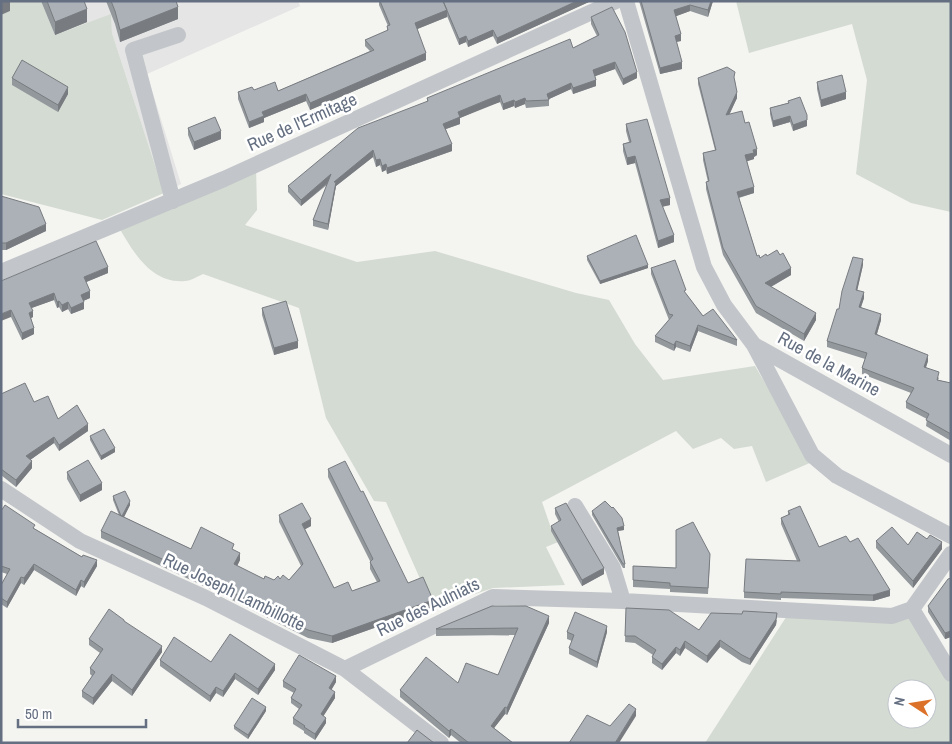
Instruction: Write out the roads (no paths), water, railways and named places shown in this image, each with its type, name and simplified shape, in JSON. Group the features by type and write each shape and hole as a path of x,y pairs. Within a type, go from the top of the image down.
{"street":[{"name":"Rue de l'Ermitage","path":"1,272 248,168 616,1"},
{"path":"626,1 704,267 724,305 754,345"},
{"path":"173,200 133,50 178,35"},
{"name":"Rue de la Marine","path":"754,345 951,455"},
{"name":"Rue de la Marine","path":"754,345 812,455 837,476 951,536"},
{"name":"Rue Joseph Lambillotte","path":"1,489 80,541 206,598 344,669 441,743"},
{"path":"575,506 613,568 623,601"},
{"path":"951,554 912,609 951,674"},
{"name":"Rue des Aulniats","path":"344,669 493,597 623,601 892,616 912,609"}]}
